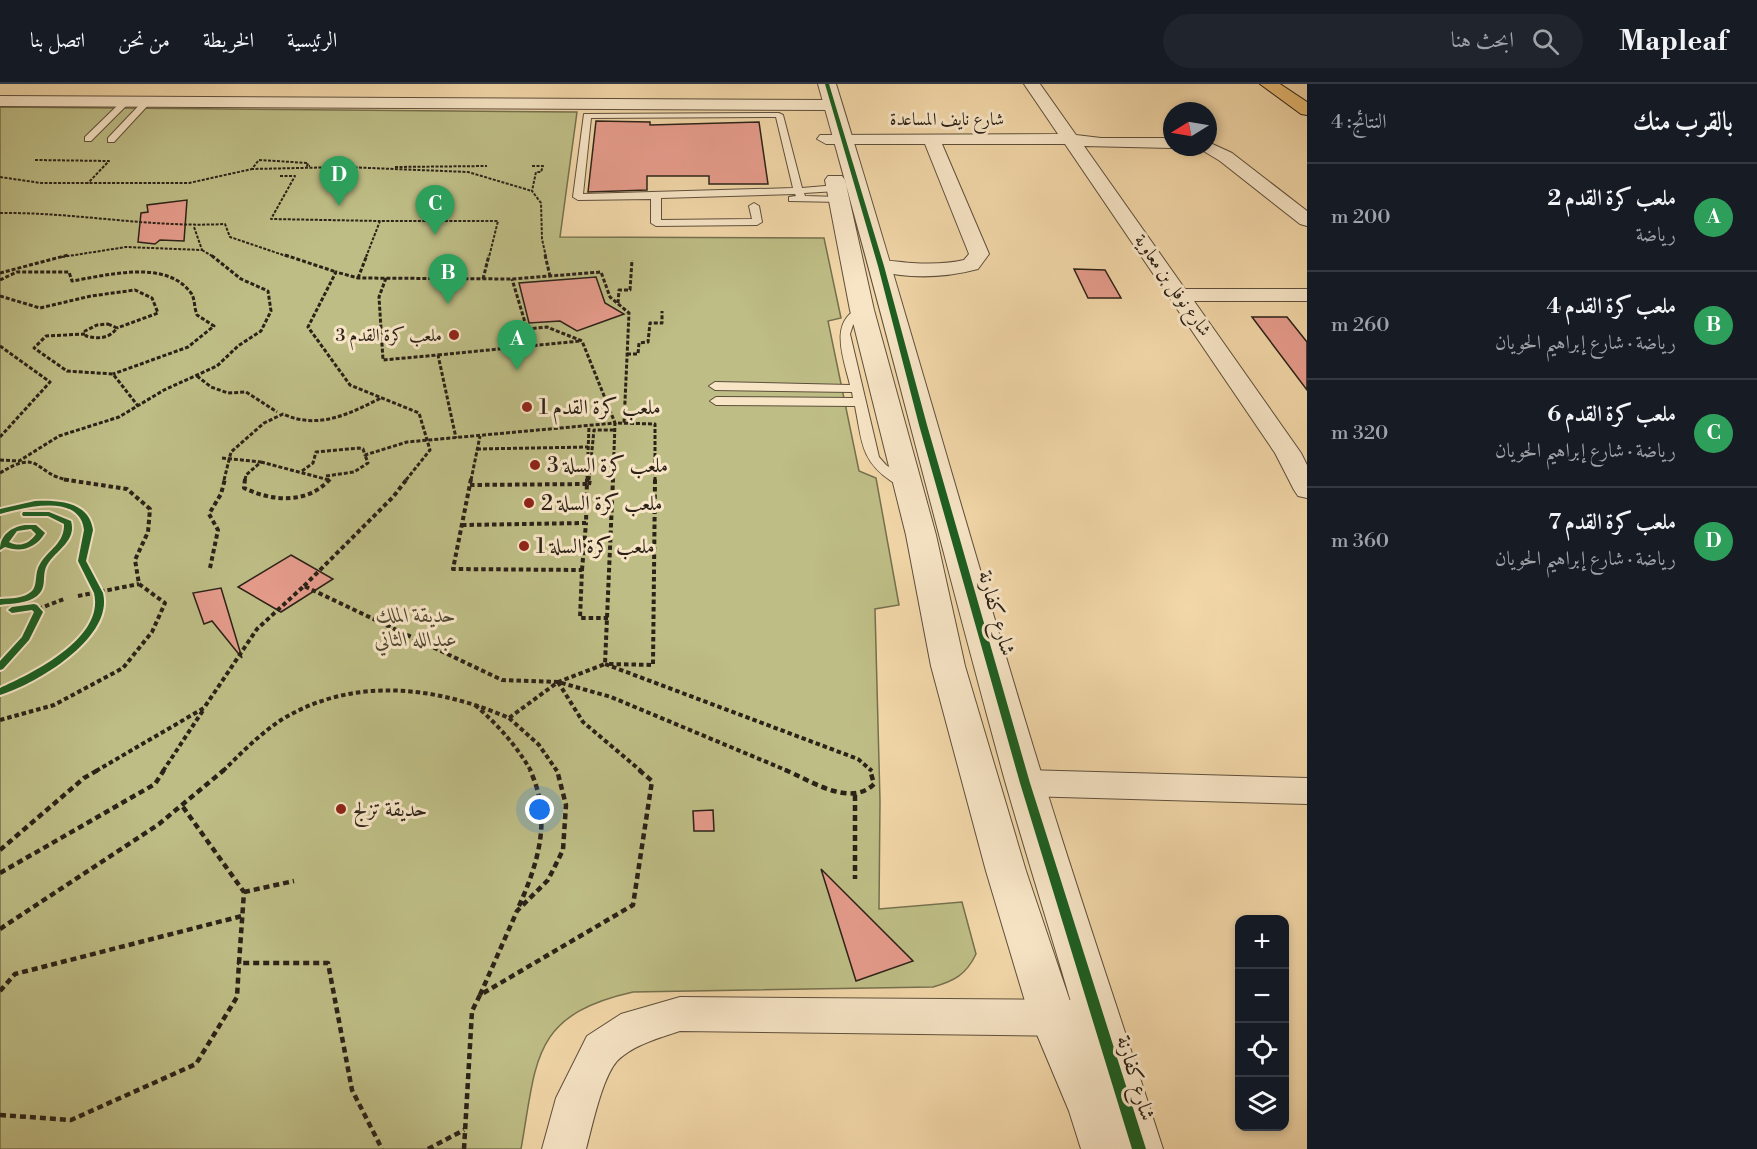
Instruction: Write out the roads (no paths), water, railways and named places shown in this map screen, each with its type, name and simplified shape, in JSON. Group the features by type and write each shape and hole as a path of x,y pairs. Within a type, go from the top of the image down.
{"highway":[{"path":"1269,84 1307,110"},
{"path":"1298,84 1307,90"}],"street":[{"name":"شارع نوفل بن معاوية","path":"1032,84 1181,295 1298,454 1307,490"},
{"path":"0,101 588,110 823,94"},
{"name":"شارع كفارنة","path":"823,94 834,139 881,266 923,425 1025,783 1139,1149"},
{"name":"شارع نايف المساعدة","path":"834,139 1069,139 1114,144 1163,143"},
{"name":"شارع كفارنة","path":"834,139 838,194 862,310 921,535 948,666 1006,871 1053,1018 1093,1112 1105,1149"},
{"path":"881,266 915,271 951,270 971,265 979,254 931,139"},
{"path":"1217,152 1226,156 1307,220"},
{"path":"1181,295 1307,295"},
{"path":"1025,783 1307,791"},
{"path":"564,1149 578,1098 602,1049 636,1027 680,1014 1099,1017"}],"lane":[{"path":"88,139 126,102"},
{"path":"111,140 147,102"},
{"path":"801,200 798,189 779,116 588,110 578,197 751,194 798,189 838,194"},
{"path":"751,194 801,200 838,194"},
{"path":"656,196 656,223 757,222 754,206"},
{"path":"862,310 853,317 844,334 873,458 881,468 908,486"},
{"path":"715,386 858,395"},
{"path":"716,400 858,395"}],"place":[{"name":"ملعب كرة القدم 7","path":"339,206"},
{"name":"ملعب كرة القدم 6","path":"435,235"},
{"name":"ملعب كرة القدم 4","path":"448,304"},
{"name":"ملعب كرة القدم 3","path":"454,335"},
{"name":"ملعب كرة القدم 2","path":"517,370"},
{"name":"ملعب كرة القدم 1","path":"527,407"},
{"name":"ملعب كرة السلة 3","path":"535,465"},
{"name":"ملعب كرة السلة 2","path":"529,503"},
{"name":"ملعب كرة السلة 1","path":"524,546"},
{"name":"حديقة تزلج","path":"341,809"}],"park label":[{"name":"حديقة الملك عبدالله الثاني","path":"416,627"}]}
